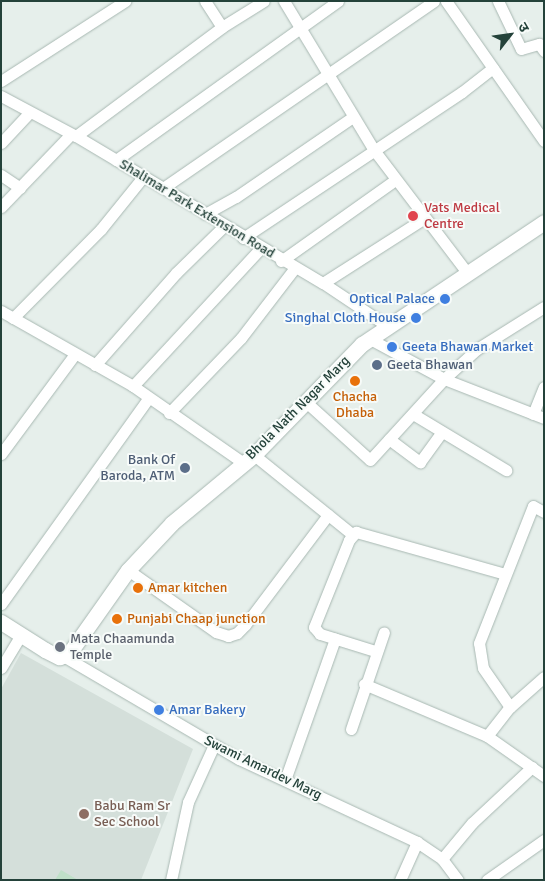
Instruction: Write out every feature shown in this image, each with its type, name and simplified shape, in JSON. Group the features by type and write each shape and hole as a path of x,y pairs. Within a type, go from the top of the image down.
{"street":[{"path":"1,81 125,1"},
{"path":"205,1 222,27"},
{"path":"1,206 74,135 222,27 264,1"},
{"path":"284,1 301,26 328,76 374,150 423,219 468,274"},
{"path":"116,160 338,1"},
{"path":"163,188 220,146 328,76 434,1"},
{"path":"446,1 544,141"},
{"path":"498,1 521,49 539,44 544,51"},
{"path":"244,238 493,68"},
{"name":"Shalimar Park Extension Road","path":"1,96 74,135 294,269 323,283 390,327"},
{"path":"1,142 30,112"},
{"path":"205,214 236,197 353,117"},
{"path":"1,175 20,188"},
{"path":"13,318 101,229 143,177"},
{"path":"281,260 395,180"},
{"path":"323,283 423,219"},
{"name":"Bhola Nath Nagar Marg","path":"67,656 128,570 172,523 248,459 370,339 544,222"},
{"path":"95,366 176,273 224,226"},
{"path":"133,386 261,248"},
{"path":"169,413 240,338 294,269"},
{"path":"306,402 370,460 444,379 478,349 544,307"},
{"path":"1,311 133,386 169,413 248,459 354,535 363,534 505,574"},
{"path":"370,339 444,379 538,416 544,387"},
{"path":"1,454 75,354"},
{"path":"1,604 148,399"},
{"path":"413,414 506,470"},
{"path":"389,439 420,462 442,432"},
{"path":"510,707 483,668 480,656 480,643 505,574 533,506 544,512"},
{"path":"128,570 216,632 228,636 237,633 245,625 328,515"},
{"path":"354,535 314,623 315,632 376,651"},
{"name":"Swami Amardev Marg","path":"1,622 46,650 67,656 214,745 417,842 442,859 458,880"},
{"path":"351,730 364,684 384,632"},
{"path":"1,668 21,635"},
{"path":"285,780 335,639"},
{"path":"487,736 510,707 544,677"},
{"path":"364,684 487,736 544,776"},
{"path":"171,880 188,802 214,745"},
{"path":"442,859 472,823 532,767"},
{"path":"487,880 544,840"},
{"path":"400,880 417,842"}],"shaded area":[{"name":"Babu Ram Sr Sec School","path":"21,653 193,749 141,880 1,880 1,689"}],"green space":[{"path":"61,870 78,880 55,880"}],"place":[{"name":"Vats Medical Centre","path":"413,216"},
{"name":"Optical Palace","path":"445,299"},
{"name":"Singhal Cloth House","path":"416,318"},
{"name":"Geeta Bhawan Market","path":"392,347"},
{"name":"Geeta Bhawan","path":"377,365"},
{"name":"Chacha Dhaba","path":"355,381"},
{"name":"Bank Of Baroda, ATM","path":"185,468"},
{"name":"Amar kitchen","path":"138,588"},
{"name":"Punjabi Chaap junction","path":"117,619"},
{"name":"Mata Chaamunda Temple","path":"60,647"},
{"name":"Amar Bakery","path":"159,710"},
{"name":"Babu Ram Sr Sec School","path":"84,814"}]}
